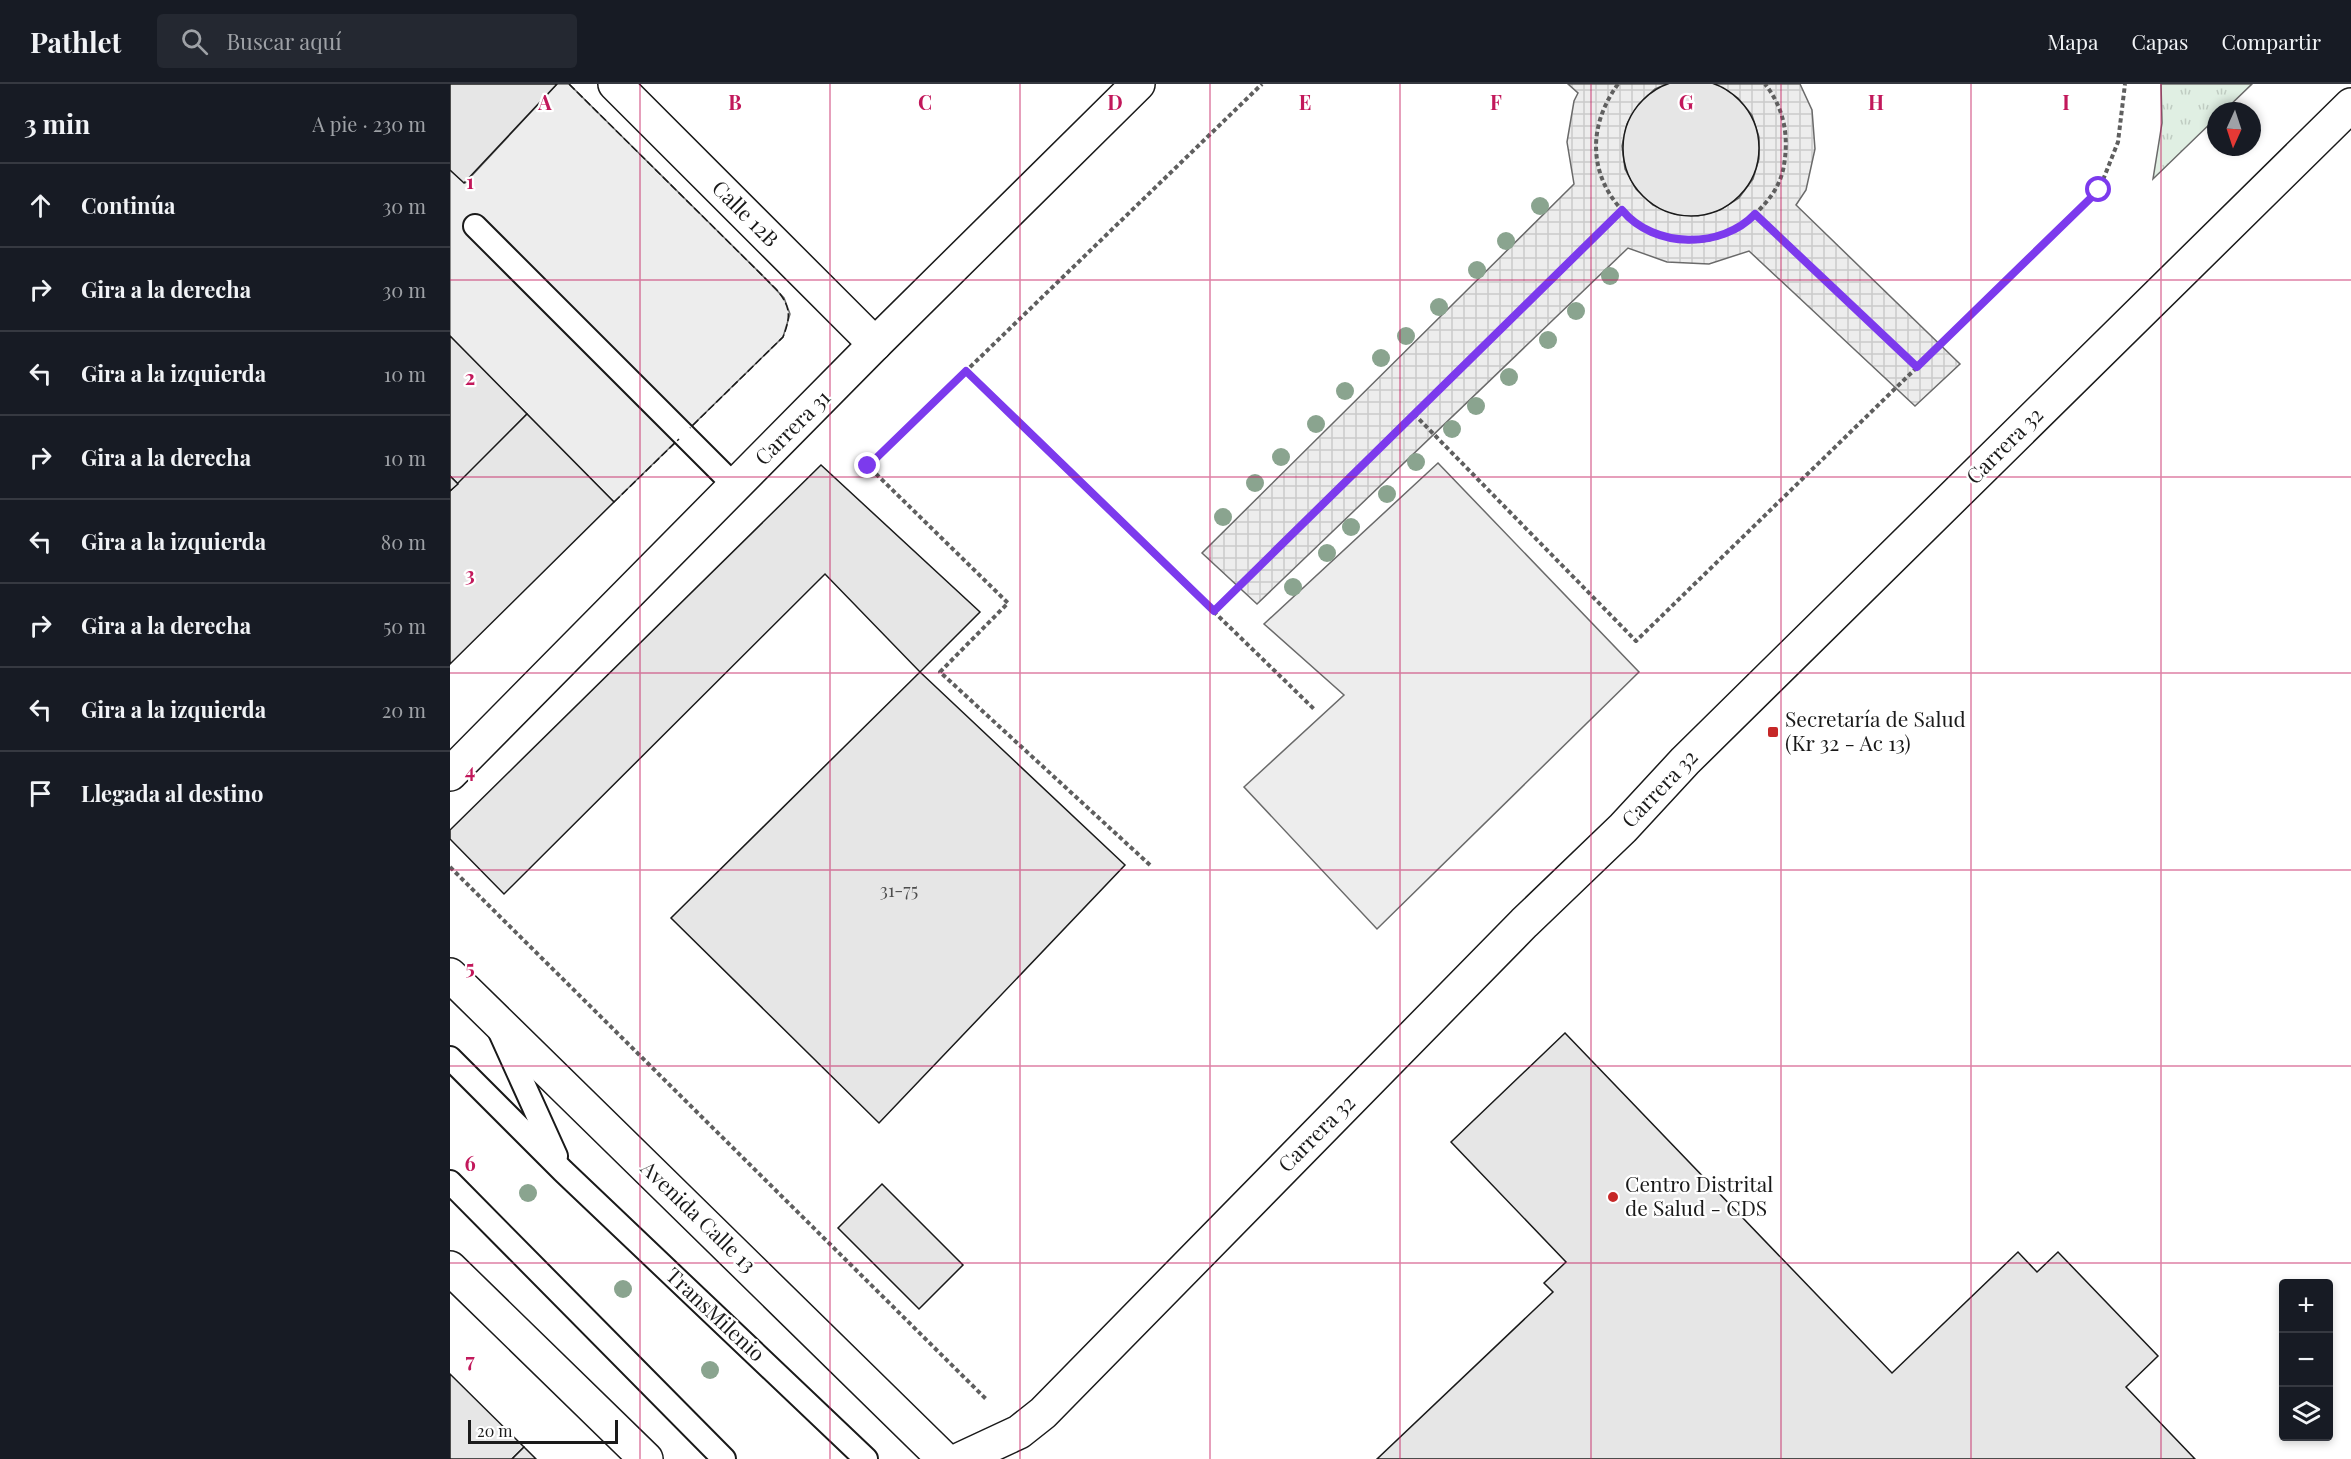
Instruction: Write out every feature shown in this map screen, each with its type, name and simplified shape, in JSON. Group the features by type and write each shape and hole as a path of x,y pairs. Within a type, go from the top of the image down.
{"street":[{"name":"Calle 12B","path":"615,84 875,344"},
{"name":"Carrera 31","path":"450,774 875,344 1138,84"},
{"name":"Carrera 32","path":"961,1459 1019,1432 1042,1413 1524,923 1623,828 1685,761 2351,105"},
{"name":"Avenida Calle 13","path":"450,975 944,1459"},
{"path":"450,1268 646,1459"}],"lane":[{"path":"475,226 735,486"},
{"name":"TransMilenio","path":"491,1014 563,1171"},
{"name":"TransMilenio","path":"450,1058 563,1171 866,1459"},
{"path":"450,1182 724,1459"}],"path":[{"path":"1150,865 940,672 1008,603 868,466 1262,84"},
{"path":"1618,84 1604,104 1594,135 1597,165 1608,194 1629,218 1655,233 1685,241 1716,237 1745,225 1767,203 1782,176 1787,146 1782,114 1765,84"},
{"path":"1414,414 1635,641 2099,190 2118,142 2125,84"},
{"path":"1214,611 1622,210"},
{"path":"1755,214 1917,367"},
{"path":"966,371 1314,709"},
{"path":"450,867 953,1367"}],"green space":[{"path":"2161,84 2252,84 2233,102 2207,102 2207,127 2153,179 2162,123"}],"shaded area":[{"path":"557,84 569,84 760,273 784,298 790,314 783,337 614,502 450,336 450,170 465,183"},
{"path":"1568,84 1667,84 1655,89 1639,104 1627,124 1622,146 1625,169 1636,189 1653,205 1675,214 1698,216 1720,210 1739,198 1753,179 1759,159 1759,137 1752,115 1738,98 1714,84 1800,84 1812,110 1815,149 1806,190 1796,205 1960,364 1915,406 1749,251 1709,264 1667,262 1628,248 1257,604 1202,553 1574,184 1567,142 1574,101 1578,93"},
{"path":"1438,463 1639,672 1377,929 1244,787 1344,695 1264,624"}],"building":[{"path":"1691,80 1717,85 1739,100 1754,122 1759,148 1754,174 1739,196 1717,211 1691,216 1665,211 1643,196 1628,174 1623,148 1628,122 1643,100 1665,85"},
{"path":"450,84 557,84 464,183 450,170"},
{"path":"450,336 527,414 458,484 450,476"},
{"path":"527,414 614,502 450,664 450,491"},
{"path":"821,465 980,612 920,672 825,574 504,894 450,839 450,830"},
{"path":"450,476 458,484 450,491"},
{"path":"920,672 1125,865 879,1123 671,918"},
{"name":"Centro Distrital de Salud - CDS","path":"1565,1033 1892,1373 2018,1252 2037,1272 2058,1252 2158,1356 2126,1387 2195,1459 1377,1459 1553,1292 1544,1283 1566,1262 1451,1142"},
{"path":"882,1184 963,1265 919,1309 838,1228"},
{"path":"450,1374 524,1447 512,1459 450,1459"},
{"path":"524,1447 536,1459 512,1459"}],"fence":[{"path":"569,84 776,289 787,306 788,318 783,337 690,428"},
{"path":"614,502 679,439"}],"place":[{"name":"Secretaría de Salud (Kr 32 - Ac 13)","path":"1773,732"},
{"name":"Centro Distrital de Salud - CDS","path":"1613,1197"}],"route":[{"path":"868,466 966,371 1214,611 1622,210 1629,218 1655,233 1685,241 1716,237 1745,225 1755,214 1917,367 2099,190"}]}
